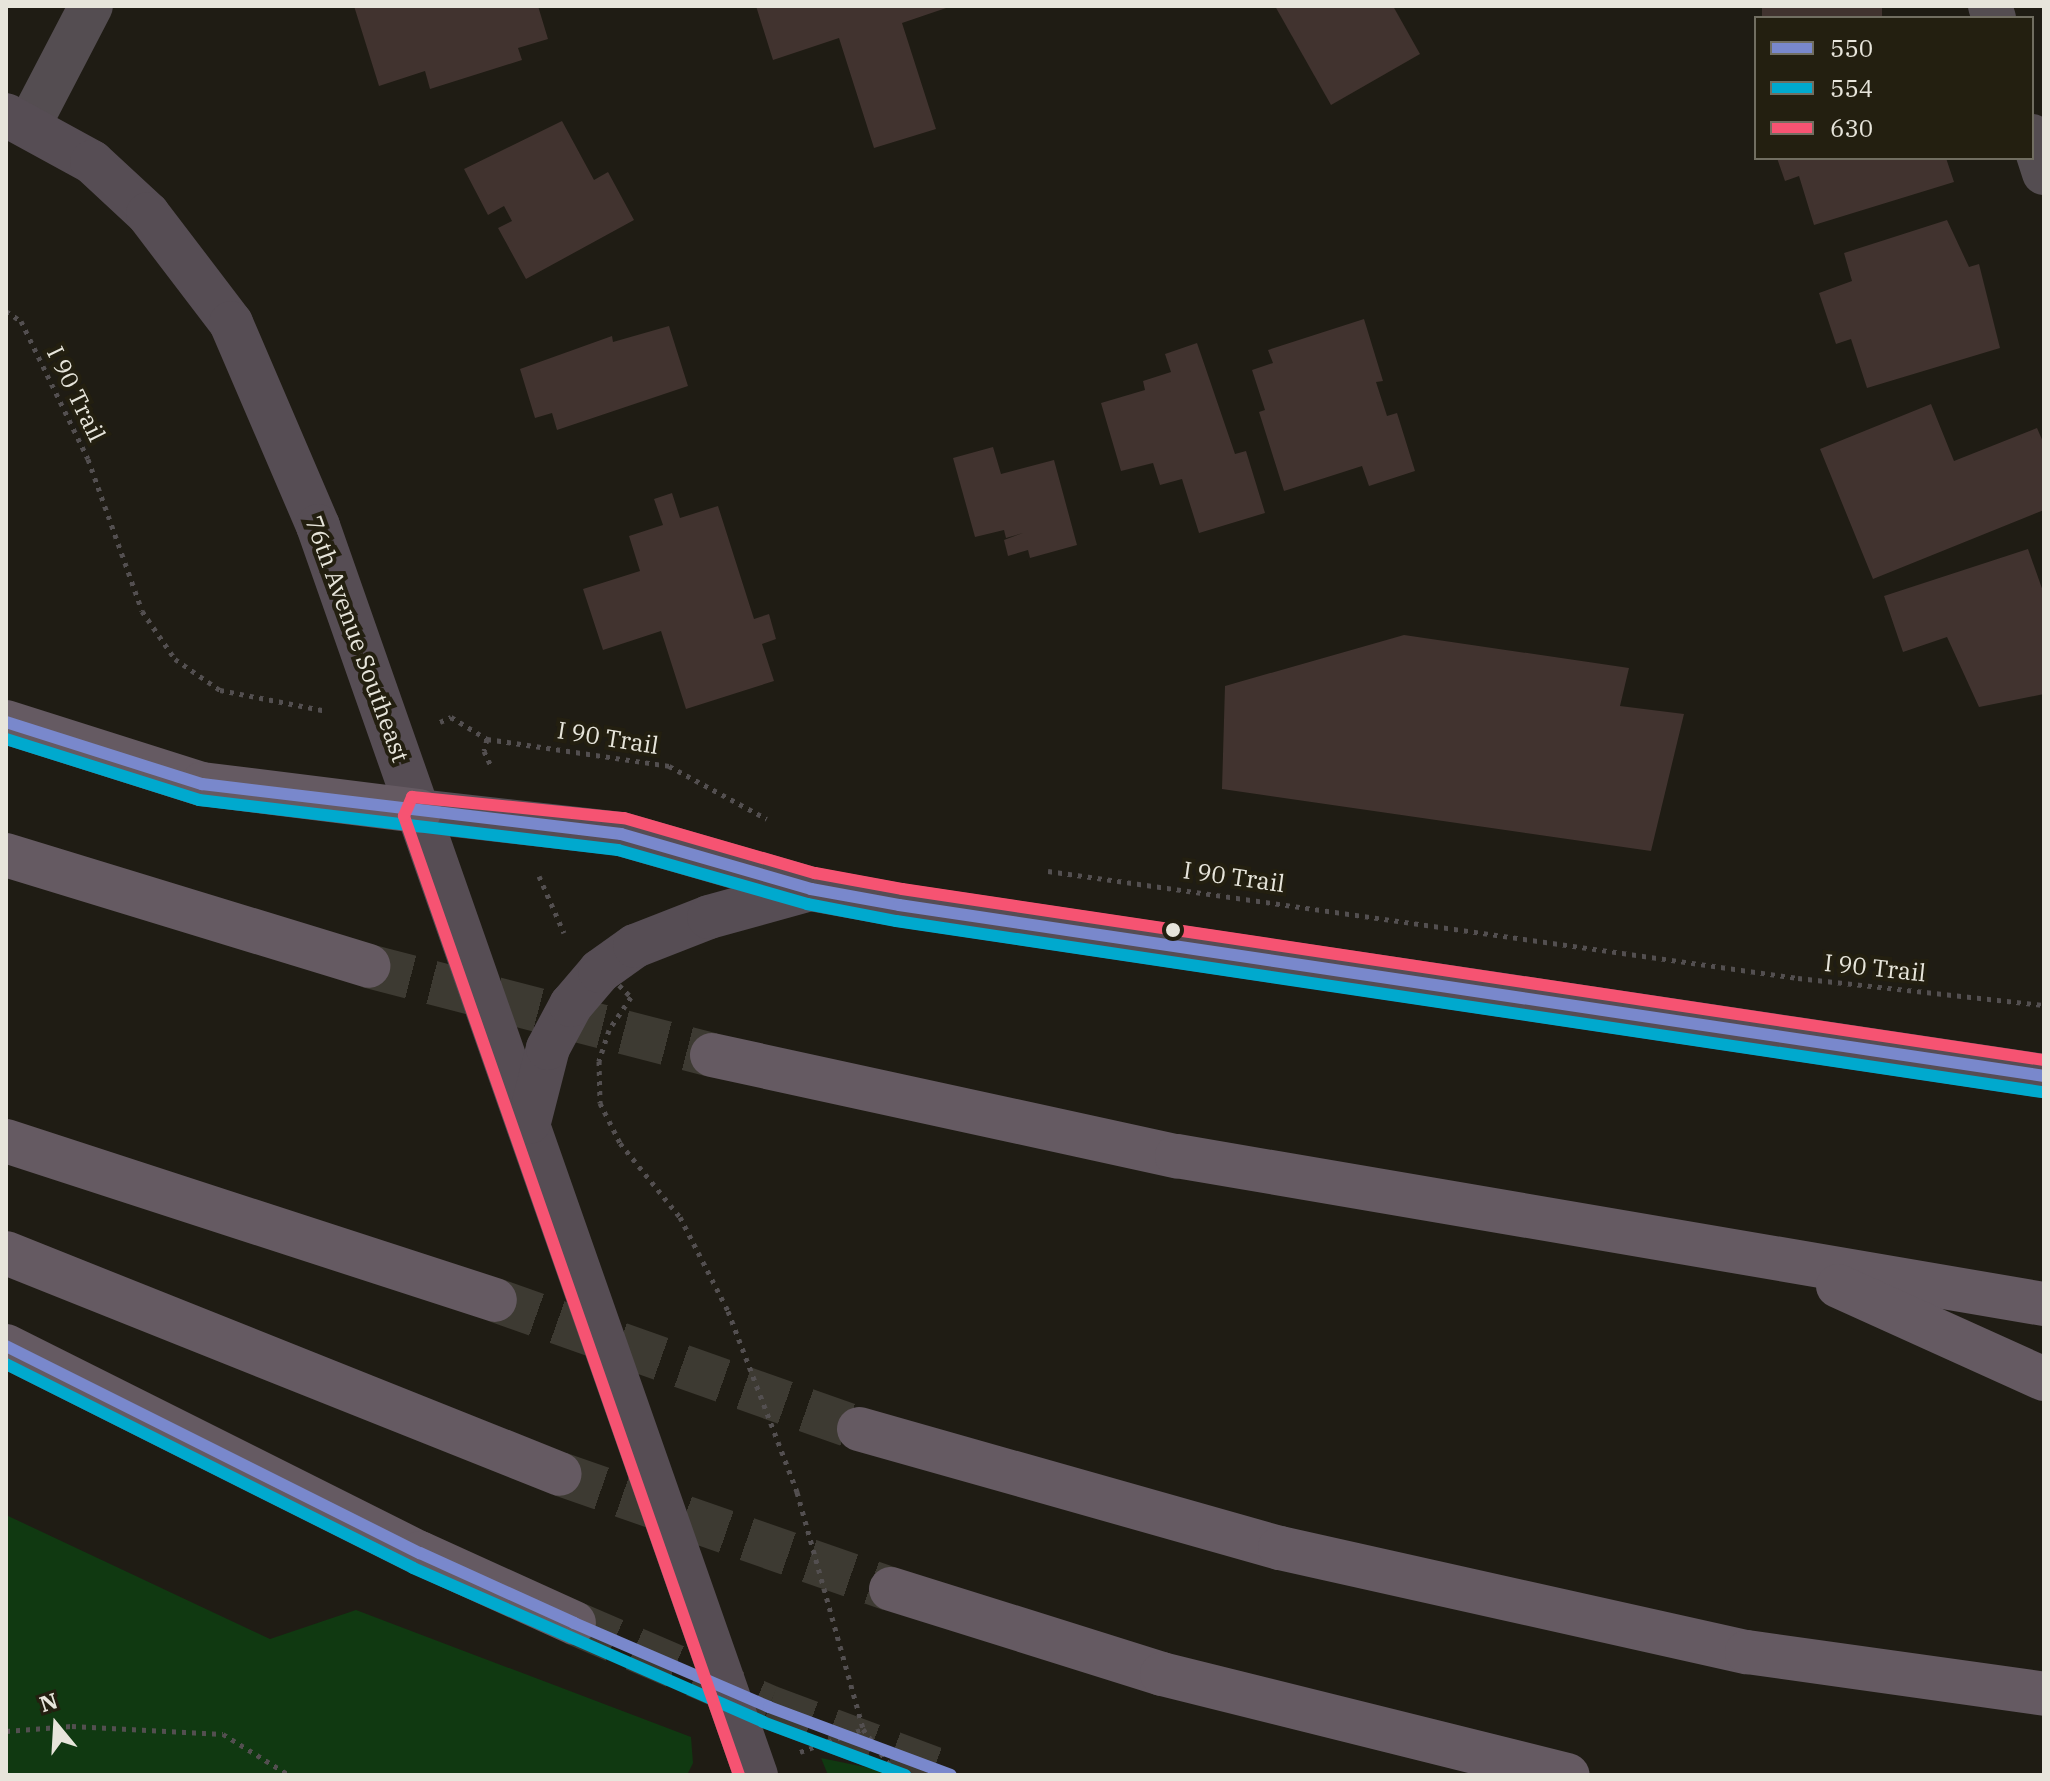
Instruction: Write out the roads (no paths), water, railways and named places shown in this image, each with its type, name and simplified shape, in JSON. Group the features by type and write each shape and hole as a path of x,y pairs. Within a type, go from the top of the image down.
{"highway":[{"path":"6,722 202,784 419,811"},
{"path":"6,855 368,966"},
{"path":"712,1055 1177,1156 1791,1265 2044,1304"},
{"path":"6,1141 495,1300"},
{"path":"6,1253 560,1474"},
{"path":"1791,1265 2044,1379"},
{"path":"6,1346 420,1553 574,1623"},
{"path":"859,1429 1296,1551 1747,1652 2044,1694"},
{"path":"891,1589 1162,1674 1568,1775"}],"street":[{"path":"18,120 91,6"},
{"name":"76th Avenue Southeast","path":"18,120 92,162 148,214 231,323 318,526 756,1775"},
{"path":"2034,142 2044,173"},
{"path":"419,811 621,834 811,889 2044,1076"},
{"path":"529,1122 548,1048 571,1005 600,971 635,946 709,917 811,889"}],"tunnel":[{"path":"368,966 712,1055"},
{"path":"495,1300 859,1429"},
{"path":"560,1474 891,1589"},
{"path":"574,1623 769,1707 951,1775"}]}
